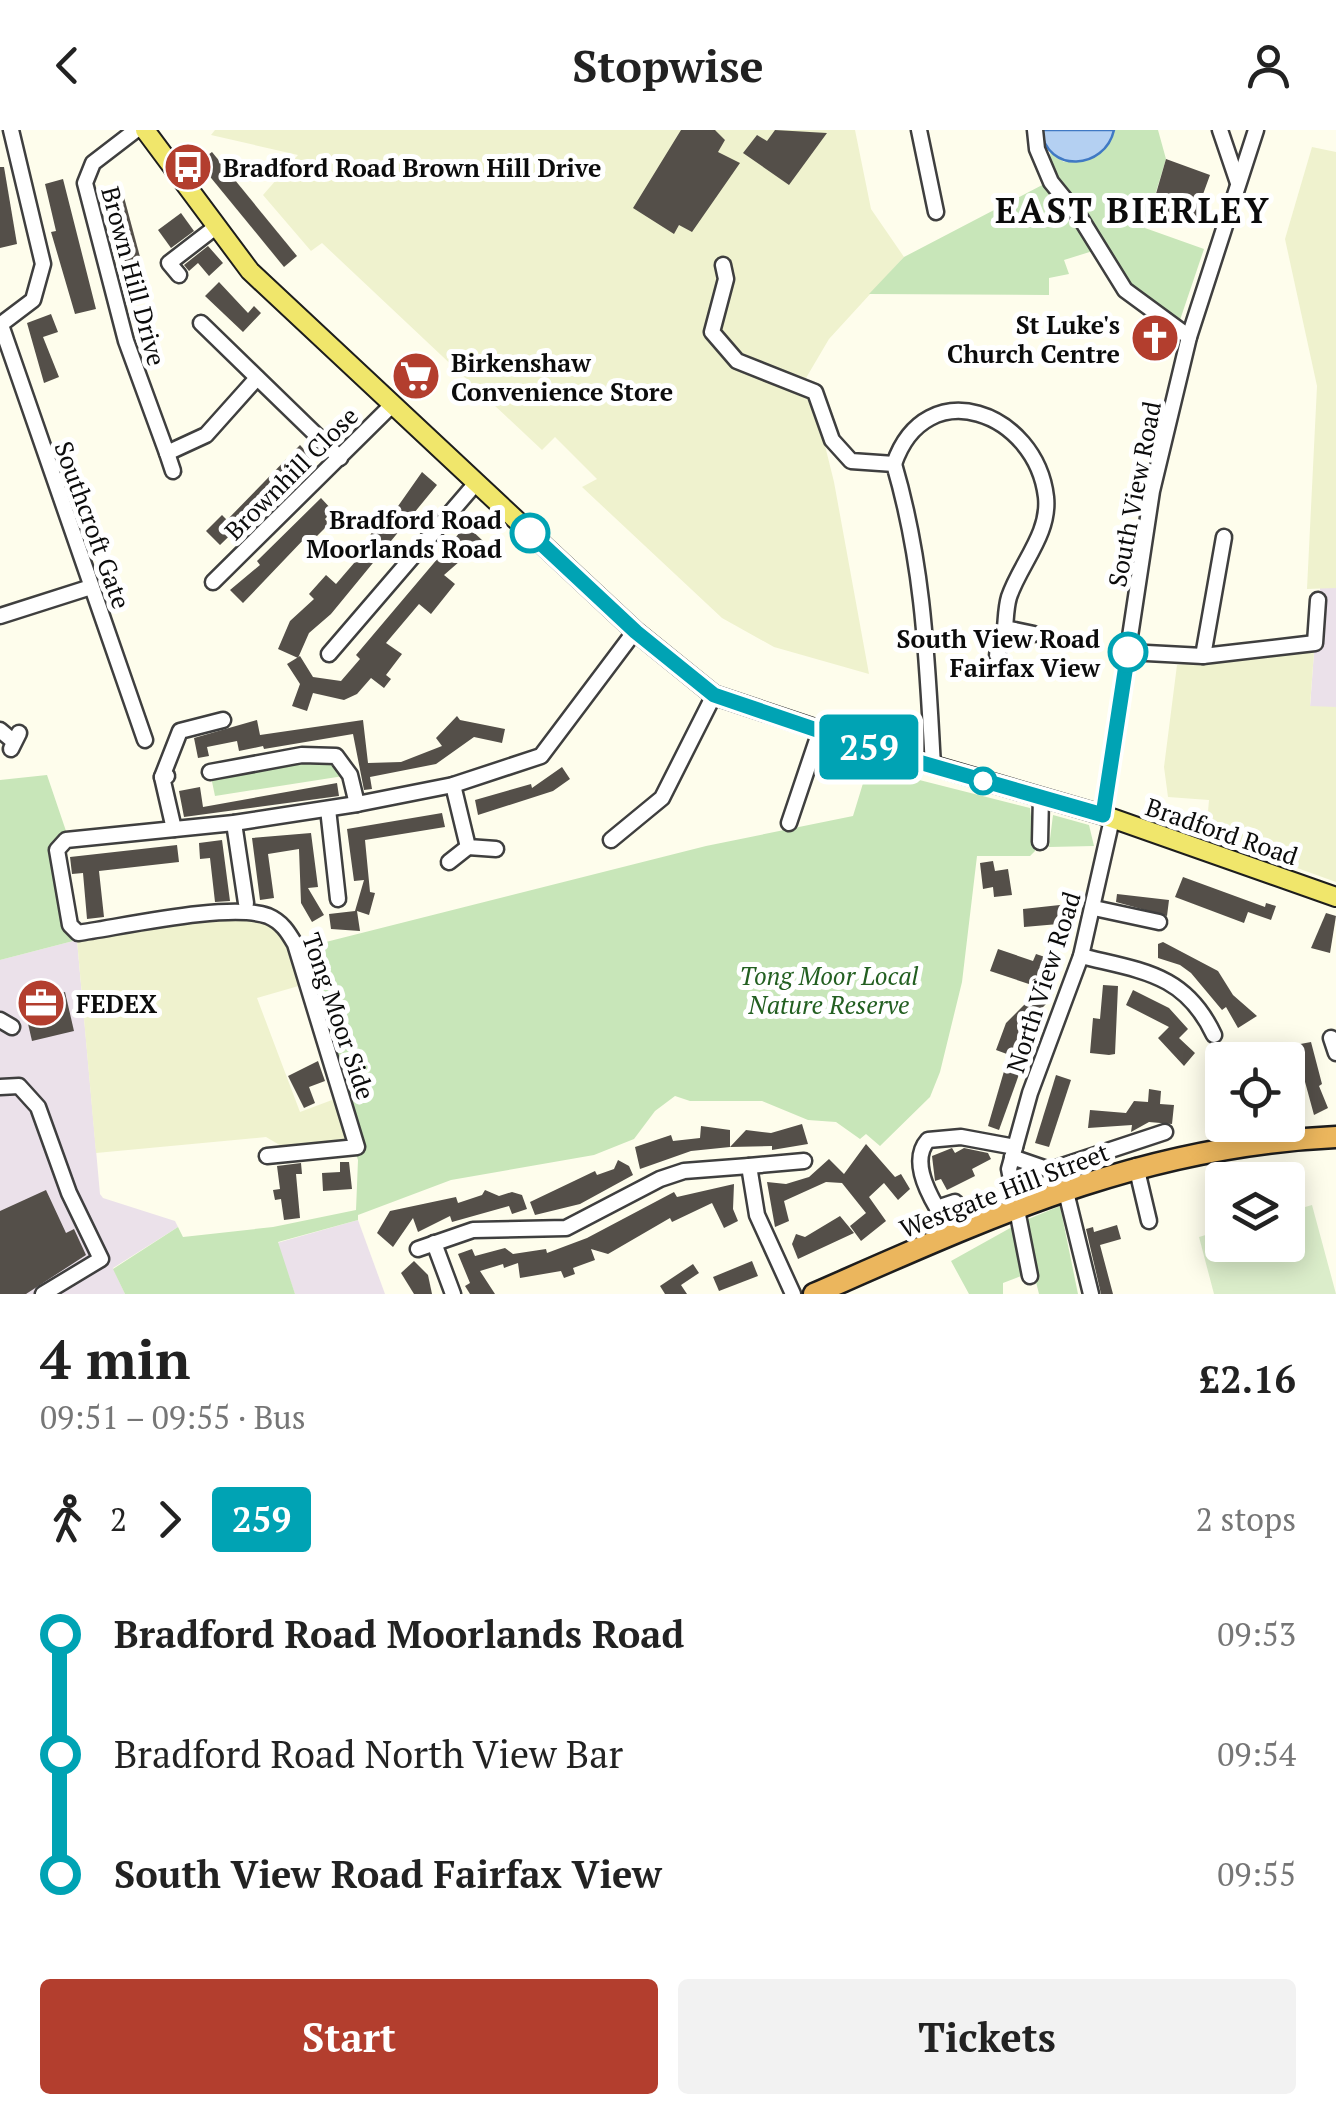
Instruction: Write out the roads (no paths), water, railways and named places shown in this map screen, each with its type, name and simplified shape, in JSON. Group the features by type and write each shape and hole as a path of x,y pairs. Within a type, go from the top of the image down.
{"highway":[{"name":"Westgate Hill Street","path":"814,1294 1065,1188 1136,1166 1257,1140 1336,1137"}],"main road":[{"name":"Bradford Road","path":"145,130 250,272 636,632 714,695 933,766 1108,817 1336,897"}],"street":[{"path":"0,325 34,300 43,264 11,130"},
{"name":"Brown Hill Drive","path":"136,130 94,163 85,184 126,342 173,471"},
{"path":"919,130 936,212"},
{"path":"1035,130 1037,150 1051,182 1081,219 1125,290 1189,337"},
{"path":"1220,130 1238,183"},
{"name":"South View Road","path":"1108,817 1152,491 1189,337 1256,130"},
{"path":"179,276 170,263 217,226"},
{"path":"722,266 726,279 712,332 734,357 815,392 832,440 850,461 894,464"},
{"name":"Southcroft Gate","path":"0,325 91,587 138,697 146,740"},
{"path":"204,333 258,378 340,458"},
{"path":"166,453 206,436 258,378"},
{"name":"Brownhill Close","path":"216,573 392,404"},
{"path":"933,766 923,601 914,534 894,464 903,439 924,420 966,410 989,416 1012,430 1031,454 1046,500 1044,524 1009,599 997,655"},
{"path":"329,654 476,483"},
{"path":"1202,656 1224,537"},
{"path":"0,616 91,587"},
{"path":"1128,652 1202,656 1316,642 1318,600"},
{"path":"1005,628 1034,634"},
{"path":"223,720 180,730 167,776 174,829 328,809 453,786 541,756 636,632"},
{"path":"611,840 662,798 714,695"},
{"path":"0,730 14,741"},
{"path":"789,824 820,731"},
{"path":"210,772 302,754 336,756 350,776 357,804"},
{"path":"453,786 468,847"},
{"path":"1040,842 1041,796"},
{"path":"328,809 338,899"},
{"name":"North View Road","path":"1030,1276 1009,1179 1013,1152 1094,908 1108,817"},
{"path":"234,823 246,904"},
{"name":"Tong Moor Side","path":"174,829 66,840 58,850 70,924 78,934 207,914 266,915 284,926 295,944 358,1147 267,1156"},
{"path":"449,862 468,847 496,849"},
{"path":"1094,908 1159,922"},
{"path":"1080,956 1175,984 1196,1003 1214,1034"},
{"path":"0,1087 19,1086 38,1107 69,1193 101,1258 43,1294"},
{"path":"955,1202 937,1208 929,1194 920,1160 928,1140 961,1137 1013,1152 1050,1170 1165,1132"},
{"path":"418,1249 480,1229 566,1228 673,1174 804,1161"},
{"path":"748,1166 756,1215 793,1294"},
{"path":"1136,1166 1149,1221"},
{"path":"1065,1188 1091,1294"},
{"path":"434,1244 454,1294"}],"water":[{"path":"1041,130 1114,130 1100,153 1076,162 1054,154 1045,144"}],"place":[{"name":"Bradford Road Brown Hill Drive","path":"188,167"},
{"name":"St Luke's Church Centre","path":"1155,338"},
{"name":"Birkenshaw Convenience Store","path":"416,376"},
{"name":"Bradford Road Moorlands Road","path":"530,533"},
{"name":"South View Road Fairfax View","path":"1128,652"},
{"name":"FEDEX","path":"41,1003"}],"district":[{"name":"EAST BIERLEY","path":"1133,210"}],"park label":[{"name":"Tong Moor Local Nature Reserve","path":"829,990"}]}
